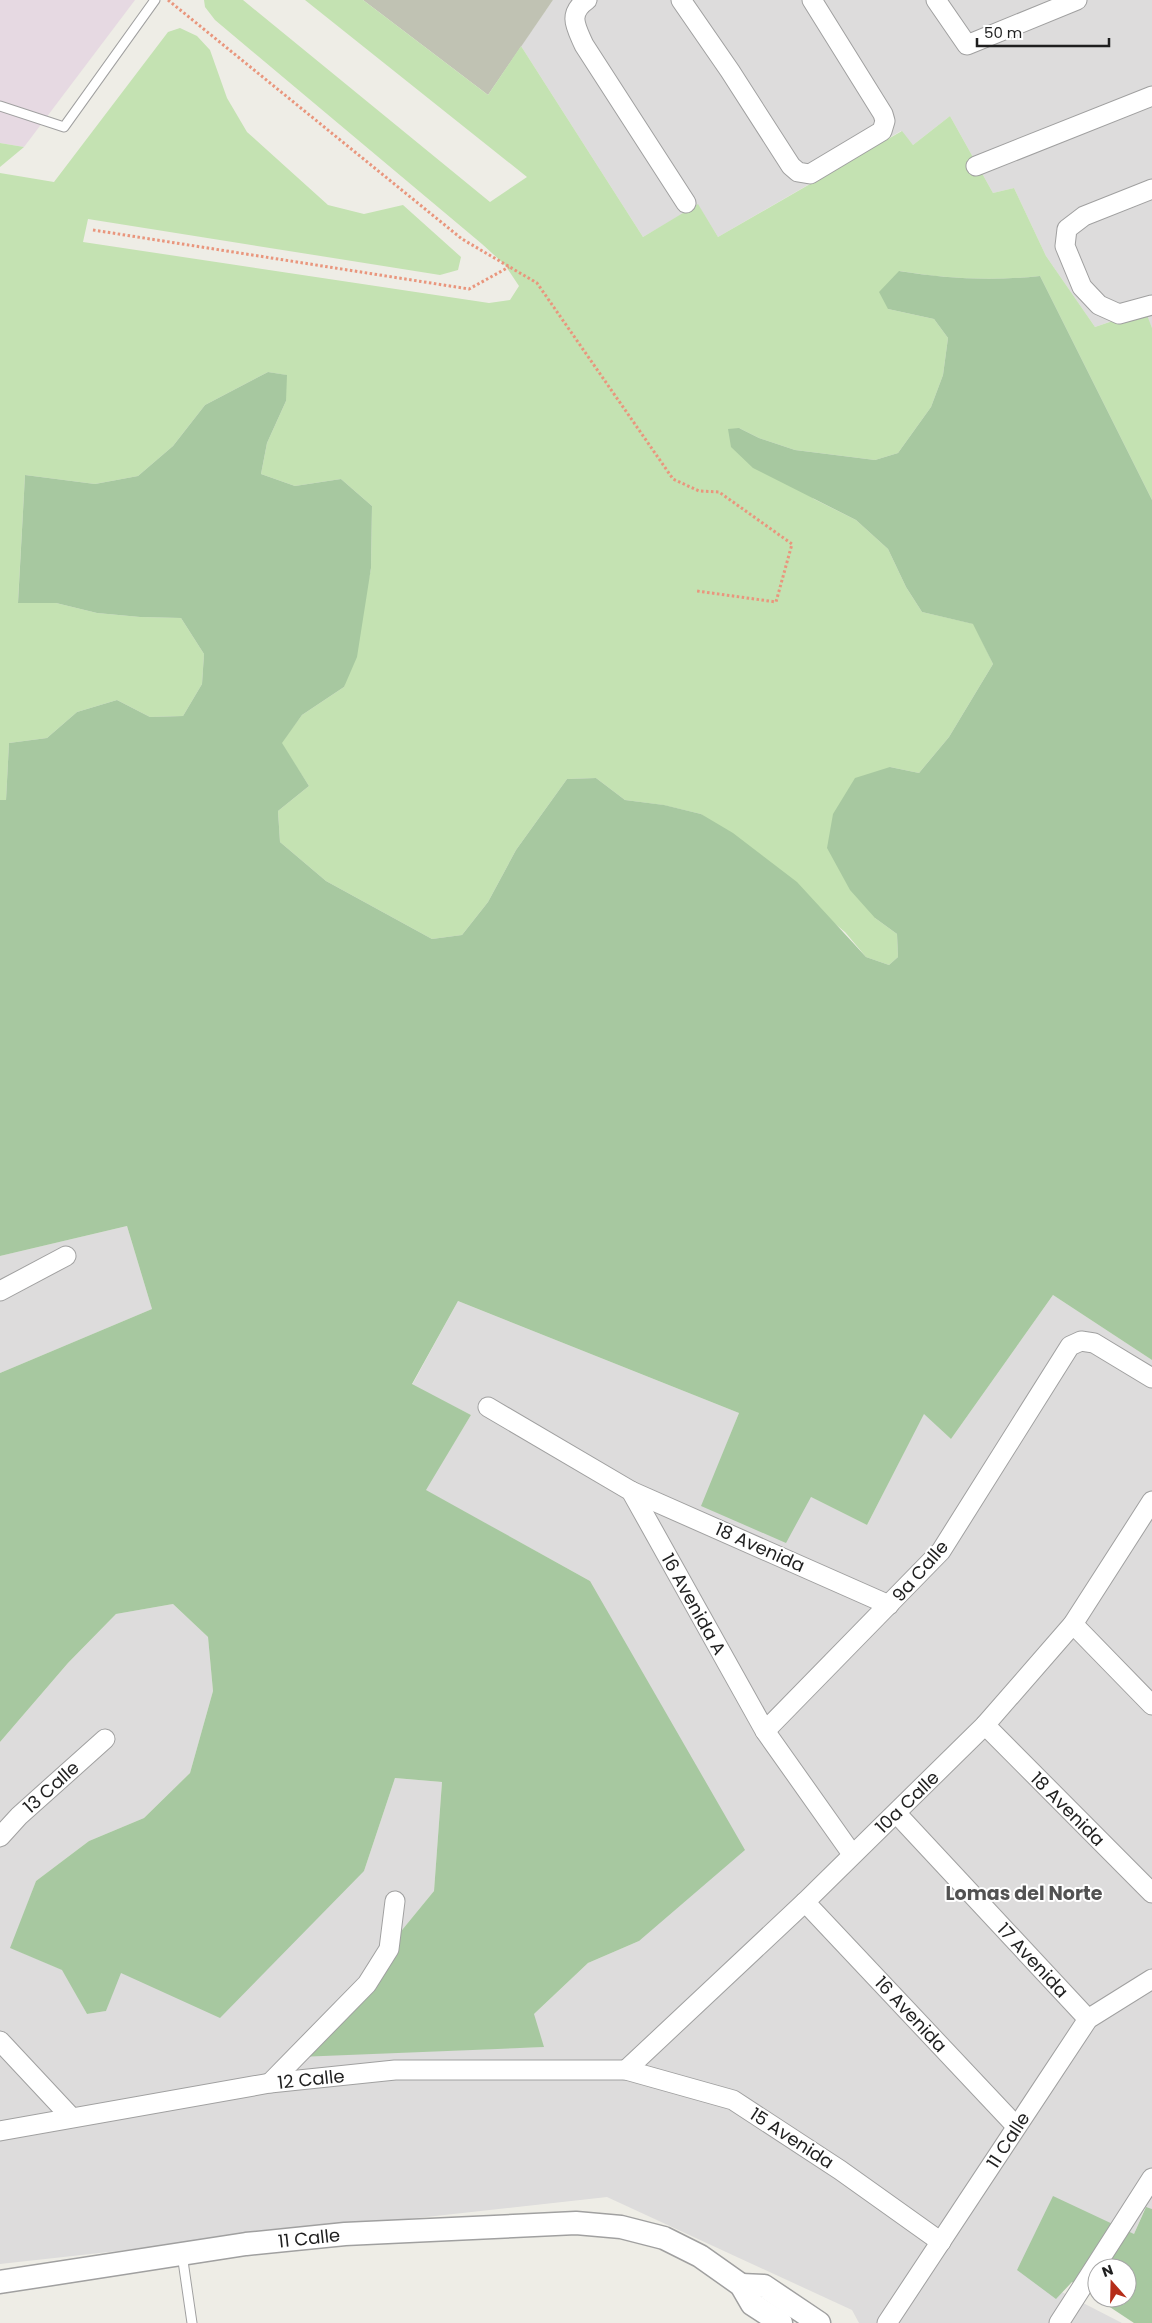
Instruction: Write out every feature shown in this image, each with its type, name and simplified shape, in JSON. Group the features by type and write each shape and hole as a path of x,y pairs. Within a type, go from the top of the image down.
{"street":[{"path":"586,0 575,12 573,22 584,45 686,203"},
{"path":"681,0 791,166 798,172 810,174 882,131 885,121 883,114 812,0"},
{"path":"936,0 967,45 1071,2"},
{"path":"976,166 1152,96"},
{"path":"1152,189 1084,216 1067,229 1066,246 1082,287 1099,305 1119,314 1152,305"},
{"path":"0,1291 66,1256"},
{"name":"9a Calle","path":"766,1731 941,1551 1070,1346 1081,1341 1094,1343 1152,1378"},
{"path":"488,1407 631,1491"},
{"name":"18 Avenida","path":"631,1491 889,1605"},
{"name":"16 Avenida A","path":"631,1491 766,1731 852,1854"},
{"name":"10a Calle","path":"626,2070 805,1902 852,1854 897,1814 985,1725 1073,1624 1152,1501"},
{"path":"1073,1624 1152,1705"},
{"name":"18 Avenida","path":"985,1725 1152,1892"},
{"name":"13 Calle","path":"0,1837 19,1816 105,1739"},
{"name":"17 Avenida","path":"897,1814 1088,2019"},
{"path":"270,2083 367,1984 389,1949 395,1901"},
{"name":"16 Avenida","path":"805,1902 1016,2126"},
{"name":"11 Calle","path":"886,2323 1088,2019 1152,1979"},
{"path":"0,2041 71,2117"},
{"name":"12 Calle","path":"0,2131 270,2083 395,2070 626,2070"},
{"name":"15 Avenida","path":"626,2070 733,2100 840,2170 941,2242"},
{"path":"1059,2323 1152,2178"},
{"name":"11 Calle","path":"0,2282 182,2254 345,2234 576,2223 621,2227 664,2238 700,2256 742,2285"},
{"path":"742,2285 752,2304 781,2323"},
{"path":"742,2285 764,2286 819,2323"}],"lane":[{"path":"0,106 64,127 155,0"},
{"path":"182,2254 192,2323"}],"path":[{"path":"168,0 462,239 536,283 673,479 699,491 719,492 792,544 776,602 697,591"},
{"path":"93,230 469,289 510,267"}],"shaded area":[{"path":"0,0 135,0 24,147 0,143"},
{"path":"363,0 553,0 488,95"},
{"path":"553,0 1152,0 1152,328 1144,310 1095,327 1046,256 1014,188 993,193 950,116 913,145 901,131 718,237 698,205 643,237 521,46"},
{"path":"127,1226 152,1309 0,1373 0,1256"},
{"path":"1053,1295 1152,1360 1152,2209 1145,2208 1134,2234 1017,2269 1087,2305 1087,2308 1093,2308 1122,2323 859,2323 852,2310 607,2197 0,2264 0,1742 68,1663 116,1614 173,1604 208,1637 213,1691 190,1773 144,1818 89,1841 36,1881 11,1948 63,1970 87,2014 106,2011 120,1972 364,1871 395,1778 442,1782 434,1891 299,2056 543,2047 533,2015 588,1963 639,1941 590,1581 425,1490 471,1415 412,1385 458,1301 739,1413 702,1506 811,1497 867,1525 924,1413 951,1439"}],"green space":[{"path":"204,0 243,0 490,202 527,177 305,0 363,0 488,95 521,46 643,237 698,204 718,237 902,131 913,145 950,116 993,193 1014,188 1046,256 1095,327 1145,310 1152,328 1152,500 1040,276 970,278 900,271 888,309 934,319 948,338 943,375 931,407 898,453 875,460 795,450 759,438 739,428 814,499 856,520 888,549 906,587 922,612 974,624 993,664 949,737 919,773 890,767 875,918 897,934 898,957 889,965 866,957 845,932 701,814 663,805 625,800 596,778 567,779 516,850 488,902 462,935 432,939 326,881 280,842 278,811 309,786 281,743 302,715 344,687 371,569 372,506 341,479 295,486 261,474 267,443 286,401 286,375 268,372 205,405 173,446 138,476 95,484 25,475 18,602 56,603 97,613 181,618 204,654 202,684 183,716 150,717 117,700 77,712 47,738 9,743 6,800 0,800 0,173 54,182 168,32 180,28 197,36 210,50 227,98 247,132 328,205 364,214 403,205 461,257 458,270 440,275 88,219 83,242 489,303 510,300 519,286 505,265 482,244 215,20 205,7"},
{"path":"0,143 24,147 0,167"},
{"path":"899,271 934,276 970,278 1040,276 1152,500 1152,1360 1053,1295 951,1439 924,1414 867,1525 811,1497 786,1543 701,1506 739,1413 458,1301 412,1384 471,1415 426,1490 590,1581 745,1850 639,1941 588,1963 534,2014 544,2047 298,2057 434,1891 442,1782 395,1778 364,1871 220,2018 121,1973 106,2011 87,2014 62,1970 10,1948 36,1881 89,1841 144,1818 190,1773 213,1691 208,1637 173,1604 116,1614 68,1663 0,1742 0,1373 152,1309 127,1226 0,1256 0,800 6,800 9,743 47,738 77,712 117,700 150,717 183,716 202,684 204,654 181,618 97,613 56,603 18,603 25,475 95,484 138,476 173,446 205,405 268,372 287,375 286,401 267,443 261,474 295,486 341,479 372,506 371,568 357,657 344,687 302,715 282,743 309,786 278,811 280,842 326,881 432,939 462,935 488,902 516,850 567,779 596,778 625,800 664,805 701,814 733,833 797,882 866,957 889,965 898,957 897,934 875,918 850,890 827,848 833,814 855,778 890,767 919,773 949,737 993,664 973,624 922,612 906,587 888,549 856,520 753,468 731,447 728,429 739,428 759,438 795,450 875,460 898,453 931,407 943,375 948,338 934,319 888,309 879,292"},
{"path":"1053,2196 1134,2234 1146,2207 1152,2209 1152,2323 1134,2323 1111,2308 1137,2308 1137,2258 1087,2258 1087,2292 1072,2282 1056,2299 1017,2270"}],"district":[{"name":"Lomas del Norte","path":"1024,1893"}]}
